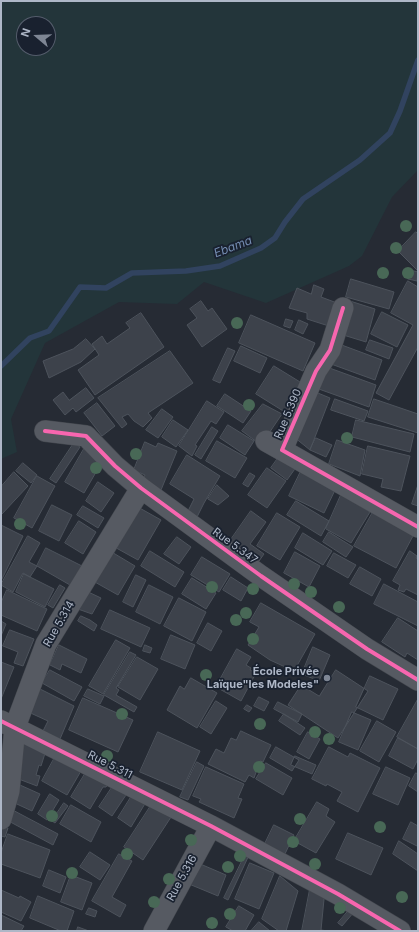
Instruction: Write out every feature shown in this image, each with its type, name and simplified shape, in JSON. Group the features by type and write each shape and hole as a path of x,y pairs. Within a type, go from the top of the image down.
{"street":[{"name":"Rue 5.390","path":"343,308 337,332 330,350 316,371 274,445 418,526"},
{"name":"Rue 5.347","path":"45,431 86,436 115,466 141,488 261,576 367,649 418,680"},
{"name":"Rue 5.314","path":"1,819 9,790 8,724 46,644 141,488"},
{"name":"Rue 5.311","path":"8,724 211,826 338,894 400,931"},
{"name":"Rue 5.316","path":"154,931 211,826"}],"shaded area":[{"path":"1,1 418,1 418,170 392,197 362,256 349,266 266,303 204,282 177,304 119,302 45,343 11,419 17,452 1,459"}],"building":[{"path":"416,232 418,234 418,271 398,251"},
{"path":"410,270 418,272 417,281 408,279"},
{"path":"351,279 394,292 389,309 346,297"},
{"path":"408,281 418,287 418,347 389,400 376,393 413,325 391,313"},
{"path":"314,285 324,289 321,297 337,303 335,328 307,319 307,313 289,308 297,288 311,294"},
{"path":"201,301 208,311 212,308 227,329 202,347 187,325 197,318 190,309"},
{"path":"350,301 375,309 366,342 340,334"},
{"path":"382,312 408,325 397,347 371,334"},
{"path":"141,313 164,347 95,395 78,370 99,355 92,344 102,336 107,344 130,328 126,323"},
{"path":"251,315 315,343 303,371 239,343"},
{"path":"286,319 293,321 290,328 284,326"},
{"path":"299,320 308,324 303,334 295,330"},
{"path":"86,339 95,349 81,362 49,378 43,361 73,349"},
{"path":"370,340 393,348 389,359 366,350"},
{"path":"339,344 382,360 375,380 331,364"},
{"path":"241,346 267,358 260,373 234,361"},
{"path":"228,348 235,351 220,383 213,380"},
{"path":"170,351 193,383 148,413 152,418 143,427 134,421 128,414 122,417 127,424 122,428 98,398"},
{"path":"274,366 305,385 288,414 256,394"},
{"path":"324,366 376,385 369,407 316,388"},
{"path":"86,388 94,398 76,412 73,408 65,415 53,400 63,392 69,400"},
{"path":"313,391 330,398 310,450 294,437"},
{"path":"225,394 251,411 243,423 217,406"},
{"path":"335,399 368,411 364,421 331,410"},
{"path":"374,399 418,414 418,433 368,417"},
{"path":"207,401 224,412 216,424 211,421 195,445 197,446 192,456 179,446"},
{"path":"97,403 115,426 102,436 84,413"},
{"path":"263,404 282,414 261,445 242,431"},
{"path":"162,409 173,417 158,438 146,430"},
{"path":"173,420 188,430 176,447 162,437"},
{"path":"356,420 414,434 410,452 352,437"},
{"path":"228,425 254,441 245,455 220,438"},
{"path":"212,427 218,431 201,459 195,455"},
{"path":"316,438 332,445 326,457 310,450"},
{"path":"337,440 365,450 360,476 329,464"},
{"path":"217,441 247,458 235,478 206,461"},
{"path":"145,442 156,447 158,443 177,451 161,490 142,482 145,475 134,470"},
{"path":"74,443 80,447 56,483 50,479"},
{"path":"368,446 410,456 401,491 381,487 383,479 362,474"},
{"path":"84,449 103,460 84,493 65,482"},
{"path":"281,454 297,466 287,480 271,468"},
{"path":"187,455 220,476 196,519 186,515 194,499 170,484"},
{"path":"23,463 37,475 31,483 16,471"},
{"path":"267,468 286,481 267,508 248,495"},
{"path":"302,469 337,486 324,513 289,496"},
{"path":"14,472 28,486 2,514 1,487"},
{"path":"250,473 255,476 248,487 243,484"},
{"path":"37,476 55,486 32,528 14,518"},
{"path":"98,482 114,493 101,512 86,501"},
{"path":"217,485 229,496 218,505 208,499"},
{"path":"418,485 418,506 412,504"},
{"path":"341,495 370,512 351,543 326,529"},
{"path":"296,501 329,521 321,536 287,515"},
{"path":"52,505 72,515 59,541 39,531"},
{"path":"83,506 104,518 98,528 77,515"},
{"path":"136,506 161,520 138,560 109,544"},
{"path":"251,511 266,522 250,544 264,554 259,561 230,541"},
{"path":"373,512 414,534 396,568 354,546"},
{"path":"277,513 300,527 280,560 257,546"},
{"path":"79,521 96,532 83,554 65,543"},
{"path":"1,525 23,536 1,581"},
{"path":"329,532 353,547 346,557 323,542"},
{"path":"303,533 332,551 323,565 295,548"},
{"path":"28,536 40,543 29,562 37,566 30,577 23,573 13,592 1,585"},
{"path":"177,537 191,547 179,564 164,554"},
{"path":"46,548 82,566 70,585 37,566"},
{"path":"110,551 135,566 118,595 93,581"},
{"path":"150,551 184,572 175,587 141,566"},
{"path":"410,551 417,556 416,558 418,559 418,595 406,589 404,592 398,590 400,585 393,581"},
{"path":"295,552 320,566 309,587 284,573"},
{"path":"334,553 356,565 348,578 327,566"},
{"path":"202,557 230,574 219,592 191,575"},
{"path":"360,567 381,579 372,596 350,584"},
{"path":"24,574 54,589 45,607 16,592"},
{"path":"136,575 146,580 133,607 123,602"},
{"path":"231,577 248,588 241,601 223,590"},
{"path":"192,578 216,593 206,609 182,594"},
{"path":"384,584 418,602 418,626 374,604"},
{"path":"60,585 65,588 53,608 48,605"},
{"path":"149,585 173,597 160,624 136,612"},
{"path":"7,590 47,609 37,631 1,615 1,603"},
{"path":"84,590 101,598 92,614 75,608"},
{"path":"179,598 206,612 192,641 164,626"},
{"path":"261,603 315,634 294,671 270,660 248,645 259,627 250,622"},
{"path":"110,610 150,628 141,647 101,629"},
{"path":"81,616 97,625 94,631 78,621"},
{"path":"398,618 418,631 418,660 407,653 405,657 382,642"},
{"path":"1,621 6,624 1,636"},
{"path":"208,623 222,631 211,651 197,643"},
{"path":"10,630 34,639 23,666 14,663 18,652 3,646"},
{"path":"171,635 195,645 185,669 161,659"},
{"path":"116,640 130,648 103,694 89,686"},
{"path":"59,645 87,659 81,673 62,664 60,670 50,665"},
{"path":"145,645 152,648 150,653 143,651"},
{"path":"313,647 330,655 319,681 302,674"},
{"path":"237,649 251,657 246,665 251,668 250,670 256,673 241,701 216,687"},
{"path":"130,652 136,655 116,688 119,690 116,695 137,707 134,712 104,695"},
{"path":"137,657 158,669 140,700 118,687"},
{"path":"1,662 14,667 1,699"},
{"path":"50,670 82,687 74,701 42,683"},
{"path":"336,670 368,691 338,738 288,705 301,685 319,696"},
{"path":"370,676 398,689 383,720 356,707"},
{"path":"191,678 217,693 197,728 167,710 180,686 184,689"},
{"path":"34,686 74,706 60,739 43,731 48,721 24,710"},
{"path":"88,689 104,696 100,704 84,696"},
{"path":"259,697 269,702 264,711 254,706"},
{"path":"83,698 133,720 118,752 69,730"},
{"path":"418,699 418,749 397,737"},
{"path":"216,701 227,708 211,734 200,727"},
{"path":"278,702 302,714 298,722 274,709"},
{"path":"247,705 252,708 249,712 244,709"},
{"path":"352,712 371,720 358,750 339,742"},
{"path":"284,714 305,728 300,735 279,721"},
{"path":"377,721 396,732 379,762 360,751"},
{"path":"241,731 271,745 263,762 260,761 254,778 249,775 245,782 208,764 216,749 224,753 231,738 236,740"},
{"path":"158,732 200,751 182,790 140,772"},
{"path":"308,732 320,739 309,759 297,752"},
{"path":"398,738 418,749 418,759 413,769 389,756"},
{"path":"25,739 47,747 41,766 39,765 36,775 40,776 37,786 16,778"},
{"path":"276,747 299,760 292,771 270,758"},
{"path":"329,747 348,757 350,753 380,768 358,812 337,801 342,792 327,784 326,786 312,779"},
{"path":"295,756 316,765 312,774 291,765"},
{"path":"54,759 81,771 67,795 42,781"},
{"path":"197,762 204,766 188,800 180,797"},
{"path":"266,763 292,778 283,795 256,779"},
{"path":"206,767 244,784 238,798 242,799 234,818 199,802 201,799 193,796"},
{"path":"386,767 410,778 398,805 373,794"},
{"path":"88,769 109,783 106,787 103,787 90,809 71,797"},
{"path":"416,773 418,774 418,792 409,786"},
{"path":"11,781 40,794 32,811 6,799"},
{"path":"115,783 128,792 112,816 99,807"},
{"path":"50,794 59,800 47,820 38,814"},
{"path":"133,794 146,802 131,827 118,818"},
{"path":"154,801 173,814 143,860 124,847"},
{"path":"317,802 329,809 326,816 335,822 316,853 294,841"},
{"path":"64,803 68,806 55,823 52,821"},
{"path":"71,805 101,822 91,842 60,824"},
{"path":"7,807 58,834 53,845 3,818"},
{"path":"411,822 418,826 417,846 403,839"},
{"path":"274,825 294,835 283,858 263,848"},
{"path":"2,826 8,828 5,837 1,836"},
{"path":"348,833 383,848 371,875 336,859"},
{"path":"8,834 50,850 40,878 1,864 1,853"},
{"path":"399,841 418,854 418,871 393,854"},
{"path":"247,851 250,853 228,900 224,898"},
{"path":"90,852 110,865 100,880 80,867"},
{"path":"119,854 132,861 112,897 126,905 120,917 92,901"},
{"path":"198,863 226,875 218,896 189,884"},
{"path":"250,863 274,873 259,909 235,899"},
{"path":"49,870 66,877 60,893 43,886"},
{"path":"71,875 92,883 82,910 61,902"},
{"path":"280,876 298,891 286,931 279,931 262,919"},
{"path":"311,884 325,889 321,930 328,931 302,931"},
{"path":"1,890 19,898 20,896 31,902 21,921 1,912"},
{"path":"38,896 74,911 67,931 61,931 30,918"},
{"path":"239,906 254,915 245,931 233,931 226,927"},
{"path":"89,908 97,911 95,917 86,914"},
{"path":"350,909 354,912 342,926 338,923"},
{"path":"1,915 24,926 21,931 1,931"},
{"path":"259,922 270,931 251,931"},
{"path":"78,927 89,931 77,931"}],"waterway":[{"name":"Ebama","path":"1,366 30,338 49,331 80,287 106,288 132,273 186,271 220,266 261,248 275,238 285,222 303,199 360,160 390,133 400,111 418,60"}],"cycle path":[{"path":"343,308 330,350 316,371 282,450 418,527"},
{"path":"45,431 86,436 115,466 141,488 261,576 367,649 418,680"},
{"path":"1,721 211,826 338,894 400,931"}],"place":[{"name":"École Privée Laïque\"les Modeles\"","path":"327,678"}]}
